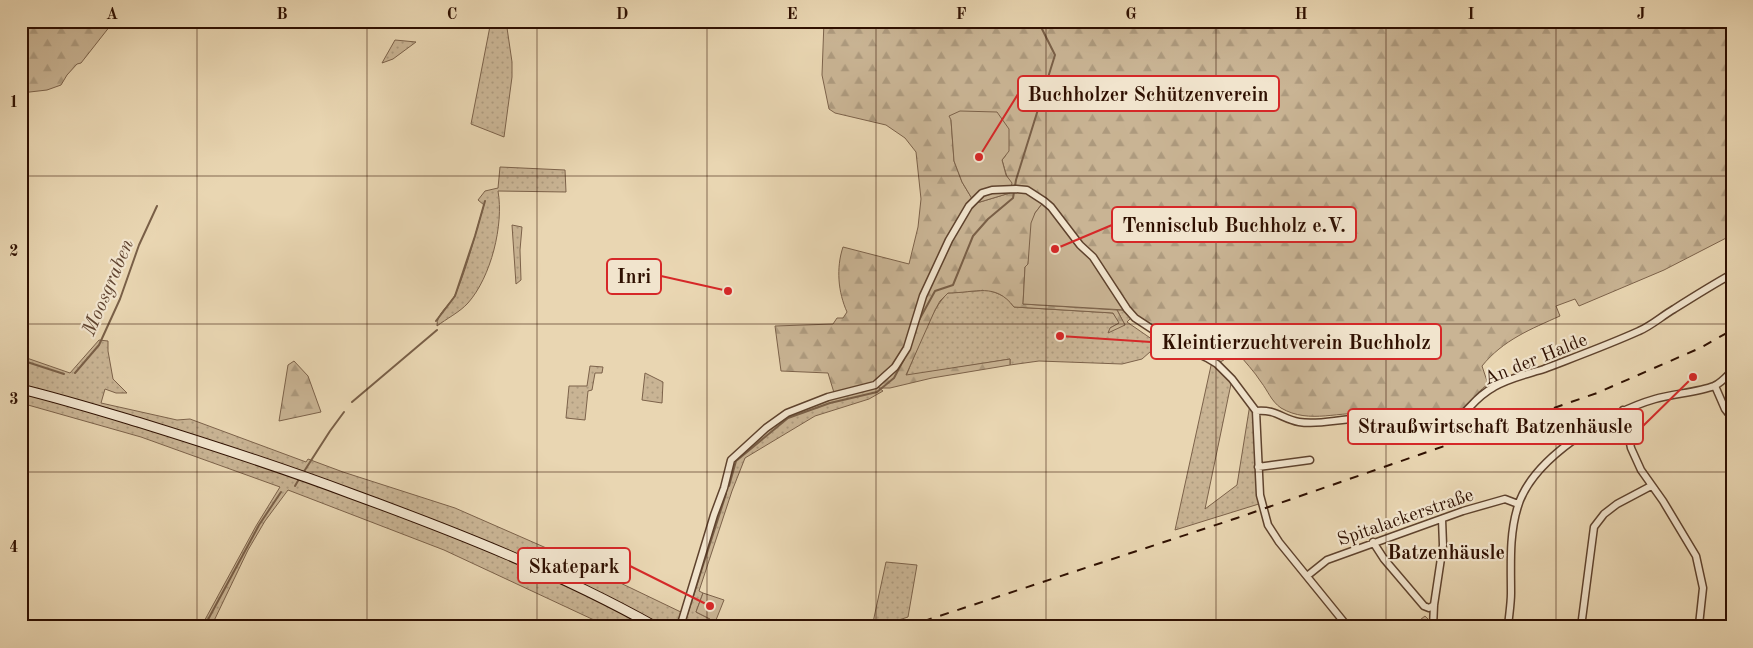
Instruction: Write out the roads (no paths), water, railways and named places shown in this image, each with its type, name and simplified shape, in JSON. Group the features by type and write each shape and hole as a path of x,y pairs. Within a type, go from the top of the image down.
{"main road":[{"path":"21,390 171,432 310,478 403,512 482,544 568,583 656,627"}],"street":[{"path":"680,627 731,460 766,428 787,413 828,397 875,386 895,367 907,348 923,296 949,240 969,206 982,193 992,190 1015,189 1028,190 1051,207 1069,232 1093,257 1135,318 1167,339 1217,364 1232,379 1256,410 1260,496 1268,525 1279,542 1348,627"},
{"name":"An der Halde","path":"1256,410 1274,412 1297,422 1317,424 1352,418 1368,419 1407,428 1424,429 1438,427 1455,421 1486,392 1496,386 1549,367 1640,330 1732,274"},
{"path":"1508,627 1514,521 1518,504 1536,473 1580,434 1622,410 1655,399 1715,386 1732,371"},
{"path":"1715,386 1724,409 1732,418"},
{"path":"1622,410 1632,450 1641,470 1663,501 1696,556 1703,588 1699,625 1696,627"},
{"path":"1258,467 1310,460"},
{"path":"1581,627 1594,527 1604,514 1616,504 1652,486"},
{"name":"Spitalackerstraße","path":"1307,576 1327,560 1373,542 1505,499 1518,504"},
{"path":"1433,627 1434,605 1443,545 1442,519"},
{"path":"1373,542 1384,559 1424,606 1429,608 1434,605"}],"waterway":[{"path":"918,322 935,291 953,285 973,236 988,219 1013,198 1016,180 1055,55 1038,21"},
{"path":"436,321 455,296 485,201"},
{"name":"Moosgraben","path":"75,373 99,345 120,299 139,245 157,206"},
{"path":"352,402 437,330"},
{"path":"729,486 736,461 788,418 830,403 877,392 894,378 904,359"},
{"name":"Moosgraben","path":"21,360 64,374"},
{"path":"303,473 344,412"},
{"path":"295,486 299,479"},
{"path":"204,627 259,525 281,492"},
{"path":"686,618 726,494"},
{"path":"21,622 35,627"}],"railway":[{"path":"906,627 1237,518 1597,393 1700,348 1732,330"}],"place":[{"name":"Buchholzer Schützenverein","path":"979,157"},
{"name":"Tennisclub Buchholz e.V.","path":"1055,249"},
{"name":"Inri","path":"728,291"},
{"name":"Kleintierzuchtverein Buchholz","path":"1060,336"},
{"name":"Straußwirtschaft Batzenhäusle","path":"1693,377"},
{"name":"Skatepark","path":"710,606"}],"district":[{"name":"Batzenhäusle","path":"1446,552"}]}
